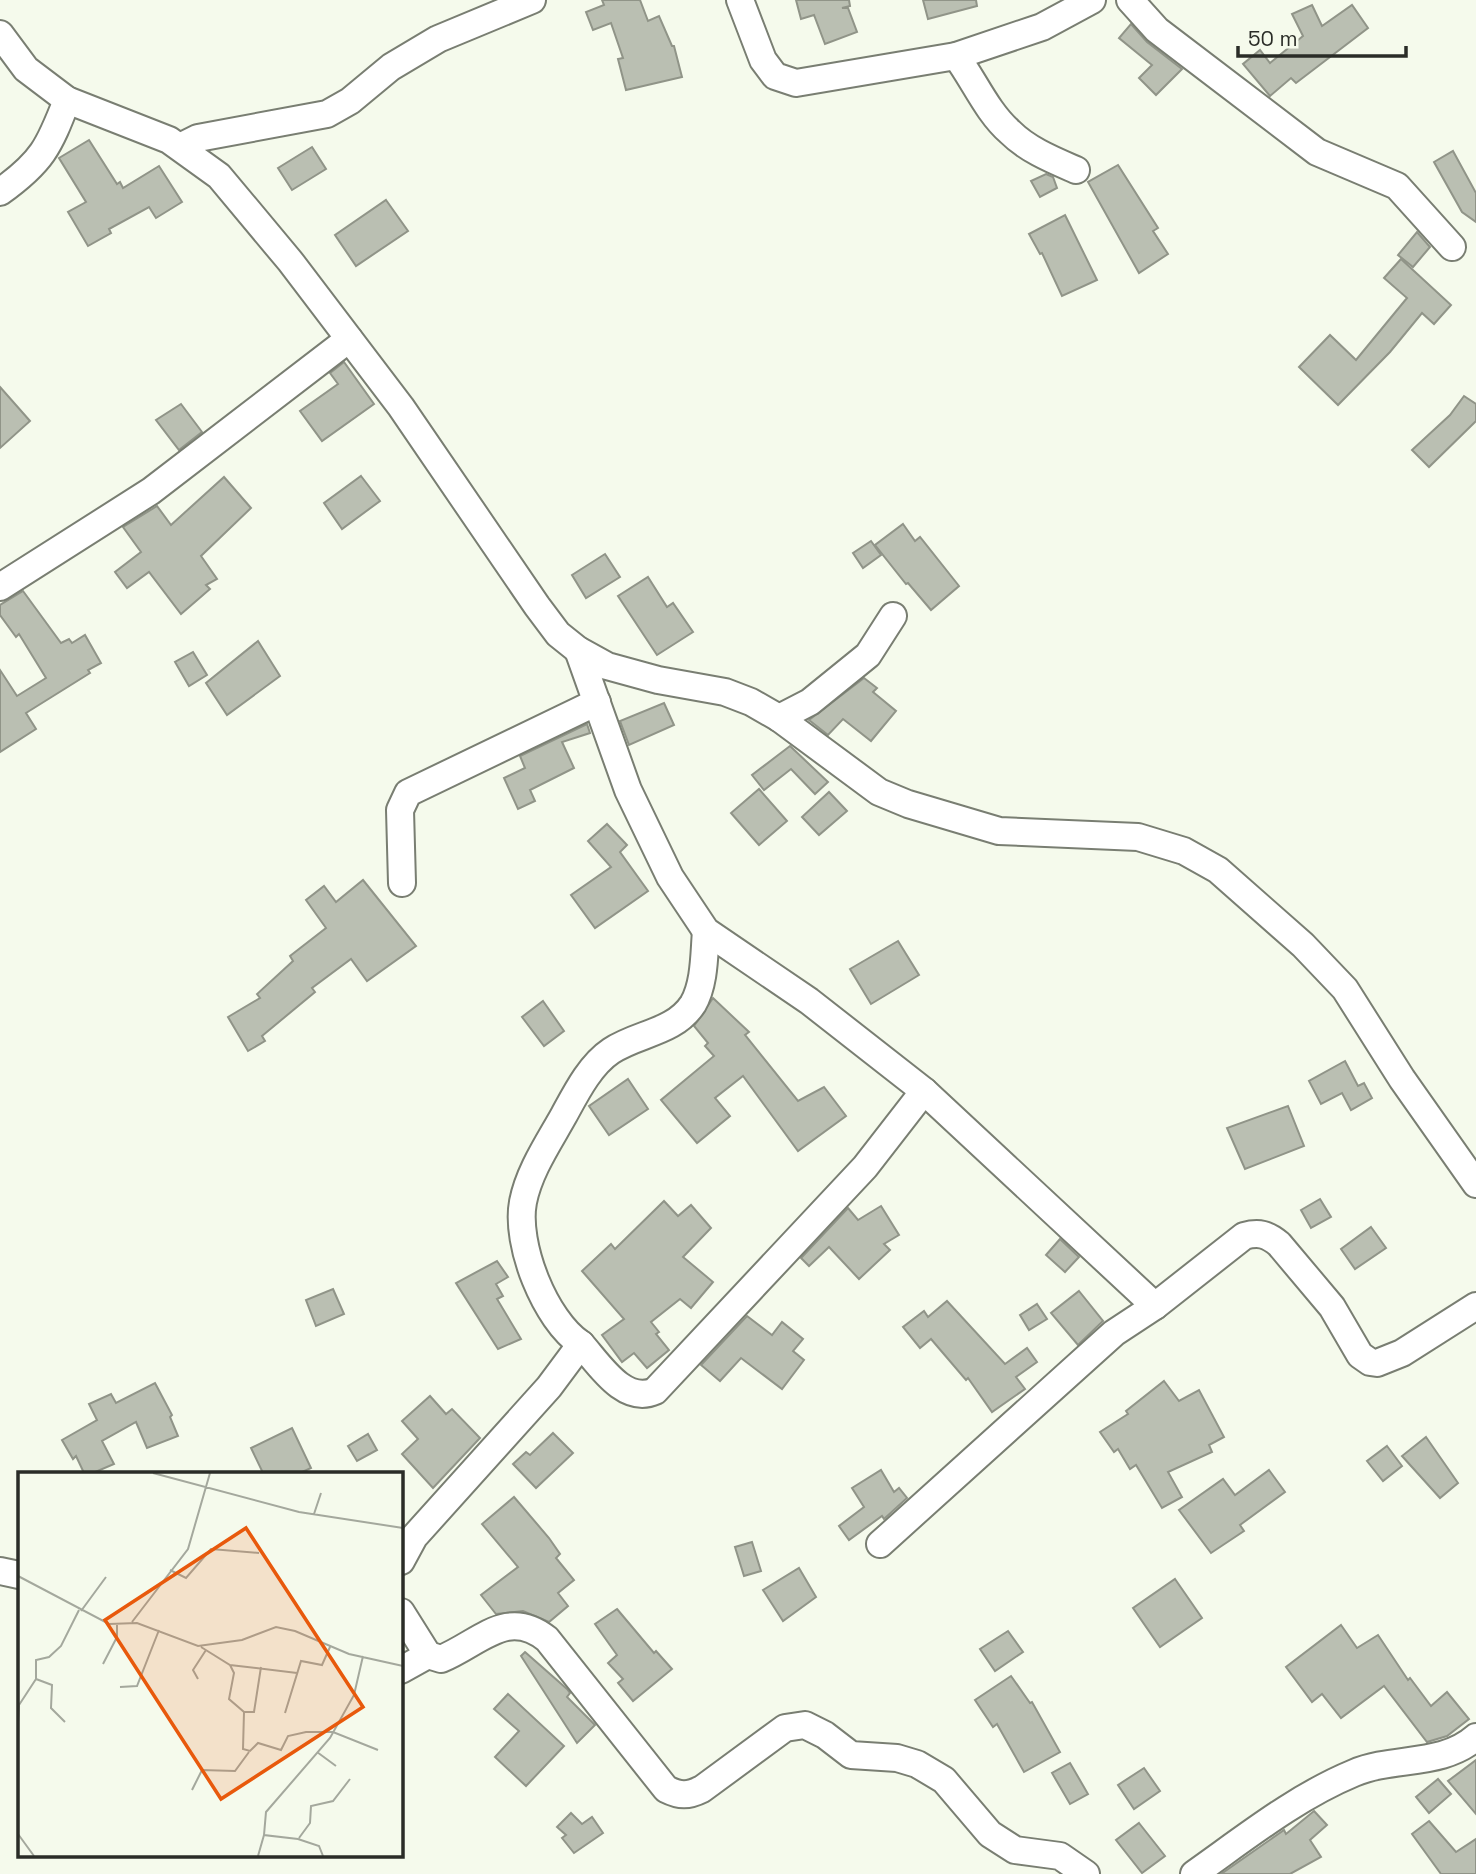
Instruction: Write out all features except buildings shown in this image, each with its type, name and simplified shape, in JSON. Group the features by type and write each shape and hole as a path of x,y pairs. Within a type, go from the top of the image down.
{"street":[{"path":"180,147 198,138 327,114 349,101 391,67 438,39 532,0"},
{"path":"740,0 763,60 775,76 796,83 956,56 1042,27 1092,0"},
{"path":"1130,0 1157,30 1317,152 1397,186 1452,247"},
{"path":"0,34 26,69 67,100 143,129 180,147 219,176 349,339 468,502 558,634 578,650 607,666 659,680 726,692 779,718 879,792 908,804 999,831 1138,837 1184,851 1218,870 1303,945 1346,989 1402,1079 1476,1184"},
{"path":"956,56 995,116 1010,133 1040,154 1076,170"},
{"path":"0,192 35,165 49,146 67,100"},
{"path":"0,587 151,491 349,339"},
{"path":"779,718 810,702 868,655 893,616"},
{"path":"578,650 628,790 670,877 706,931 809,1000 925,1091 1155,1306"},
{"path":"402,883 400,810 408,793 597,702"},
{"path":"706,931 700,985 693,1004 676,1023 611,1051 589,1074 532,1174 523,1203 524,1247 543,1296 562,1329 581,1344 615,1382 631,1392 645,1395 655,1391 866,1167 925,1091"},
{"path":"880,1544 1114,1333 1155,1306 1244,1236 1257,1233 1269,1236 1279,1244 1332,1307 1360,1355 1370,1362 1377,1363 1402,1353 1476,1306"},
{"path":"402,1559 414,1537 549,1387 581,1344"},
{"path":"0,1571 18,1575"},
{"path":"402,1614 428,1655"},
{"path":"402,1669 428,1655 441,1658 509,1624 522,1625 547,1639 666,1789 678,1795 691,1794 702,1789 785,1728 805,1725 825,1735 851,1755 897,1758 917,1764 944,1780 990,1834 1015,1850 1060,1856 1086,1874"},
{"path":"1194,1874 1321,1788 1384,1762 1452,1753 1476,1737"}]}
